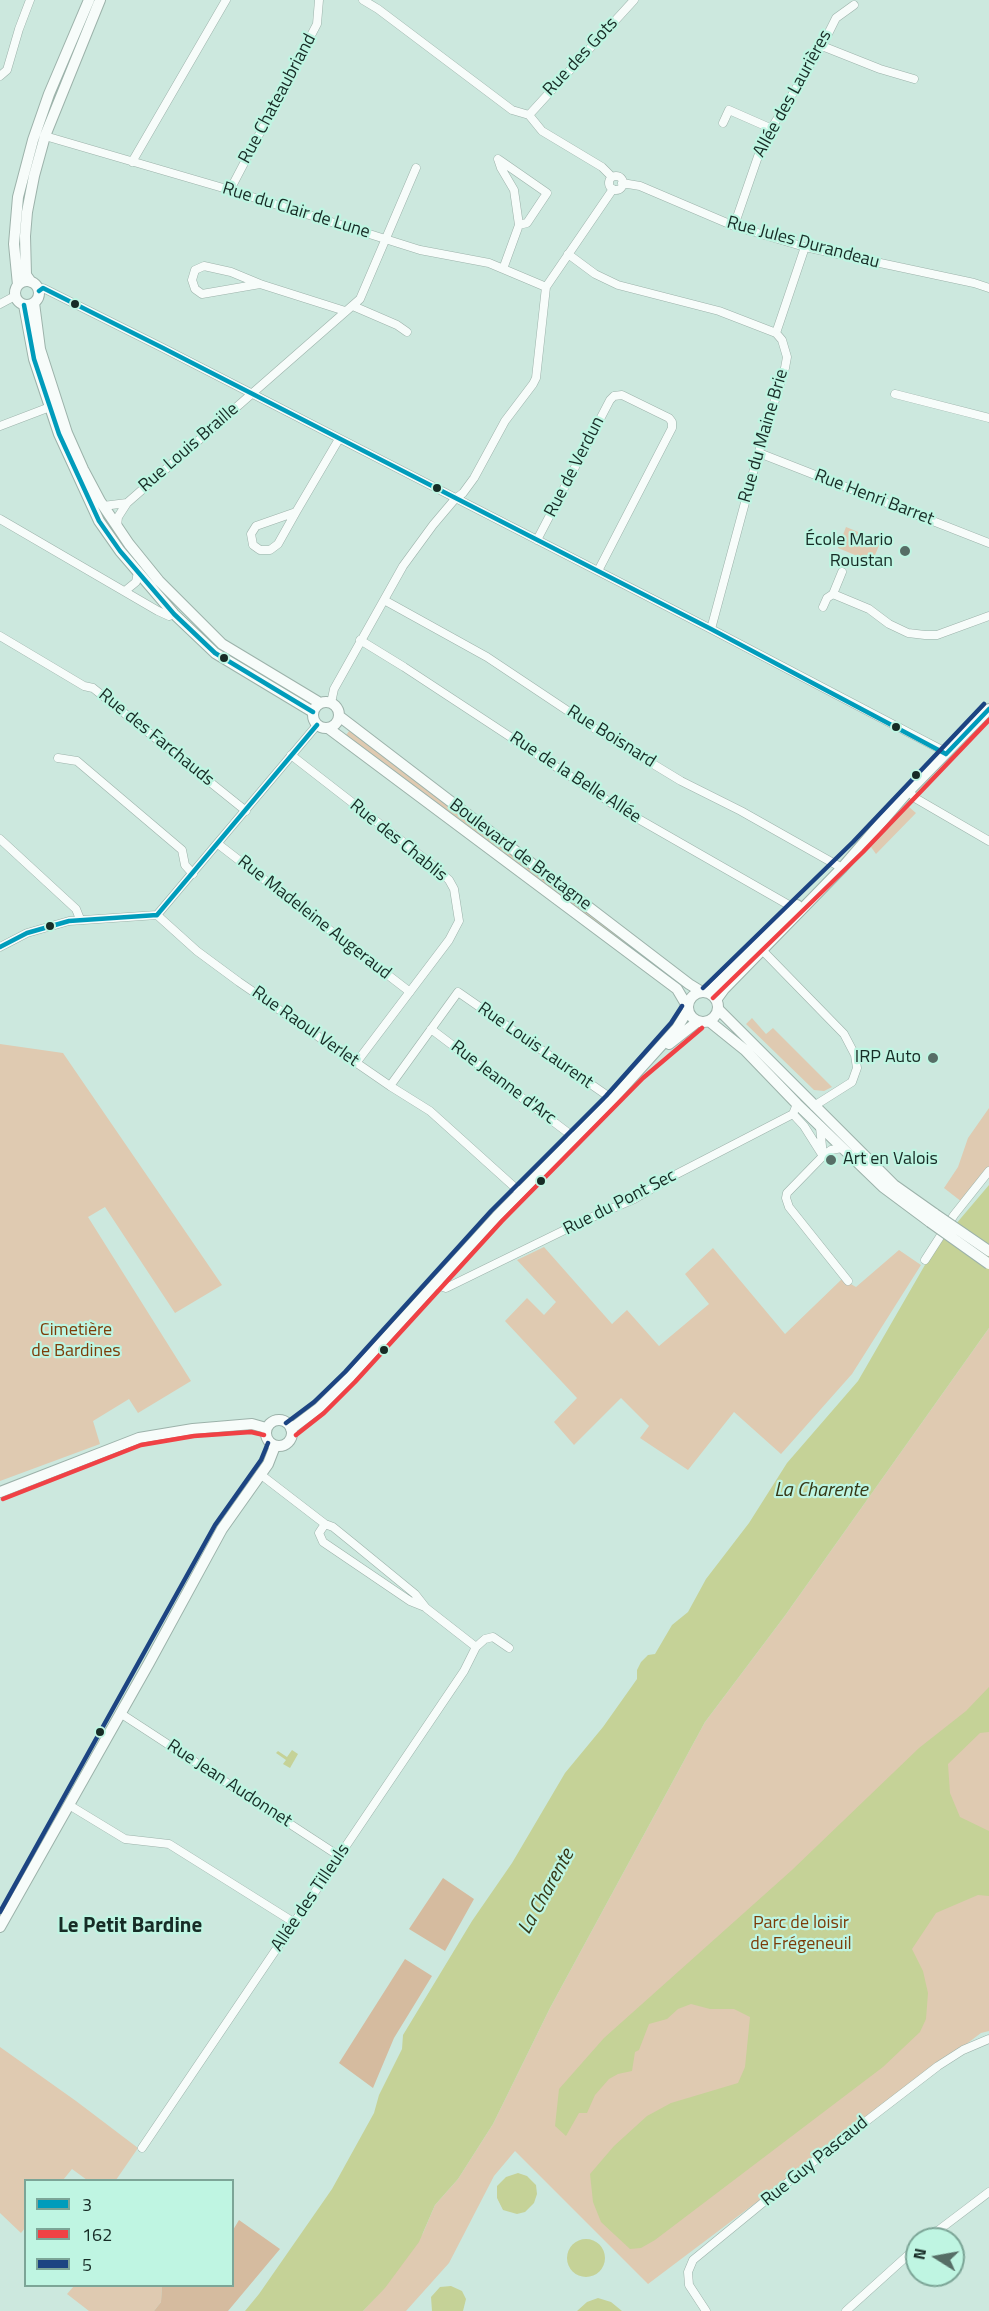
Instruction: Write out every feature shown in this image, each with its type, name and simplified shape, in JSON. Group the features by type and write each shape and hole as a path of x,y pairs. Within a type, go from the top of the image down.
{"main road":[{"path":"89,0 46,104 18,197 14,244 18,285 15,296 18,302 29,304 38,297 39,291 26,275 27,212 45,136 100,0"},
{"path":"18,285 31,282"},
{"path":"29,304 34,359 59,434 99,521 174,615 215,653 321,706 337,709 339,716 336,724 328,728 317,725 313,719 321,706"},
{"path":"29,304 56,402 83,469 117,528 159,581 222,644 321,706"},
{"path":"291,1429 319,1408 350,1377 497,1216 638,1073 677,1028 688,1008 690,998 711,998 989,710"},
{"name":"Boulevard de Bretagne","path":"339,716 689,984 711,998 814,1106 894,1185 932,1218"},
{"name":"Boulevard de Bretagne","path":"328,728 677,989 688,1008"},
{"path":"763,945 794,908 840,866"},
{"path":"638,1073 703,1021 715,1016 711,998"},
{"path":"688,1008 690,1015 703,1021 745,1050 795,1109 820,1126 894,1196 989,1251"},
{"path":"932,1218 989,1264"},
{"path":"279,1420 286,1422 291,1429 290,1441 283,1446 275,1446 268,1441 266,1428 271,1422 279,1420"},
{"path":"0,1492 139,1438 252,1424 266,1428"},
{"path":"0,1927 222,1529 268,1464 275,1446"}],"street":[{"path":"0,76 7,70 30,0"},
{"path":"132,162 226,0"},
{"path":"321,706 334,689 403,566 474,478 505,421 533,384 546,287 613,189 618,189 622,183 619,177 612,177 602,167 542,131 529,115 512,110 363,0"},
{"name":"Rue des Gots","path":"529,115 634,0"},
{"name":"Rue Chateaubriand","path":"230,190 317,24 322,2"},
{"name":"Allée des Laurières","path":"734,226 749,178 770,128 822,46 836,18 854,5"},
{"path":"822,46 880,69 914,79"},
{"path":"723,123 729,110 770,128"},
{"name":"Rue du Clair de Lune","path":"45,136 230,190 420,250 489,263 546,287"},
{"path":"503,269 519,225 514,190 498,159 547,194 527,223 519,225"},
{"path":"407,332 397,325 353,306 360,299 416,168"},
{"path":"612,177 609,185 613,189"},
{"name":"Rue Jules Durandeau","path":"622,183 640,186 734,226 805,247 974,282 989,288"},
{"path":"568,255 595,274 618,285 719,311 776,333 805,247"},
{"path":"260,284 202,294 195,289 192,280 195,270 204,266 231,272 260,284 345,311"},
{"path":"39,291 43,288 68,300 711,629 946,754"},
{"path":"0,304 15,296"},
{"name":"Rue Louis Braille","path":"117,528 118,517 127,502 296,353 353,306"},
{"name":"Rue du Maine Brie","path":"711,629 787,357 782,340 776,333"},
{"path":"895,394 989,418"},
{"name":"Rue de Verdun","path":"537,540 614,396 622,395 669,418 672,428 598,571"},
{"path":"0,426 50,407"},
{"path":"296,512 256,526 251,534 253,546 260,550 270,550 278,544 339,439"},
{"name":"Rue Henri Barret","path":"759,453 989,543"},
{"name":"Rue Louis Braille","path":"103,506 127,502"},
{"path":"0,519 158,611 169,616 174,615"},
{"path":"125,591 136,582 138,572"},
{"path":"823,607 827,598 833,594 842,572"},
{"path":"833,594 869,609 889,624 908,633 937,635 989,616"},
{"name":"Rue Boisnard","path":"384,600 487,657 592,727 672,776 840,866"},
{"name":"Rue des Farchauds","path":"0,636 84,686 93,688 246,811"},
{"name":"Rue de la Belle Allée","path":"360,640 614,805 794,908"},
{"path":"0,947 27,933 69,921 158,915 317,725"},
{"name":"Rue des Chablis","path":"291,755 430,863 454,889 459,921 449,940 356,1063"},
{"path":"58,758 77,761 174,843 182,850 185,865 193,874"},
{"path":"909,791 915,798 989,841"},
{"path":"0,839 76,909 80,919"},
{"name":"Rue Madeleine Augeraud","path":"218,844 410,992"},
{"name":"Rue Raoul Verlet","path":"158,915 197,951 356,1063 430,1111 521,1193"},
{"path":"763,945 836,1025 851,1044 855,1054 857,1068 852,1082 814,1106"},
{"name":"Rue Louis Laurent","path":"431,1029 458,992 605,1094 611,1101"},
{"path":"390,1086 431,1029"},
{"name":"Rue Jeanne d'Arc","path":"431,1029 576,1138"},
{"path":"795,1109 823,1156"},
{"name":"Rue du Pont Sec","path":"434,1284 446,1288 634,1199 795,1109"},
{"path":"820,1126 823,1156"},
{"path":"842,1148 831,1150 823,1156 787,1193 786,1198 789,1207 848,1281"},
{"path":"926,1260 954,1215 989,1171"},
{"path":"260,1474 325,1524 333,1527 406,1587 426,1608 476,1647 485,1639 493,1637 509,1648"},
{"path":"325,1524 319,1533 323,1542 410,1601 426,1608"},
{"name":"Allée des Tilleuls","path":"142,2148 464,1671 476,1647"},
{"name":"Rue Jean Audonnet","path":"120,1713 339,1856"},
{"path":"69,1804 125,1839 169,1844 295,1923"},
{"name":"Rue Guy Pascaud","path":"706,2311 689,2285 688,2272 693,2260 804,2169 938,2066 989,2039"},
{"path":"943,2227 989,2192"},
{"path":"846,2311 905,2258"}],"green space":[{"path":"846,527 881,541 872,562 838,548"},
{"path":"350,730 681,983 601,930 346,735"},
{"path":"909,807 916,813 876,854 871,847"},
{"path":"752,1018 766,1034 773,1028 832,1087 824,1091 814,1090 746,1024"},
{"name":"Cimetière de Bardines","path":"0,1044 63,1053 222,1285 175,1313 105,1207 88,1217 191,1381 138,1413 129,1399 93,1421 100,1444 0,1481"},
{"path":"989,1108 989,1168 962,1202 944,1188 958,1167 968,1138"},
{"path":"544,1247 612,1324 627,1310 659,1346 709,1304 685,1274 713,1248 785,1334 842,1279 856,1287 899,1250 921,1265 852,1374 781,1454 734,1412 688,1470 640,1438 649,1426 621,1398 574,1445 554,1422 577,1398 505,1321 527,1298 544,1315 556,1302 517,1260"},
{"name":"Parc de loisir de Frégeneuil","path":"989,1328 989,2031 981,2033 648,2284 515,2151 494,2176 449,2263 406,2311 363,2311 423,2233 435,2205 458,2179 493,2124 550,2008 705,1722 784,1617"},
{"path":"0,2047 138,2148 117,2179 86,2179 72,2169 64,2179 24,2179 24,2229 21,2233 0,2213"},
{"path":"73,2287 162,2287 161,2302 154,2311 89,2311 67,2294"}],"shaded area":[{"path":"443,1878 474,1899 445,1951 409,1929"},
{"path":"405,1959 432,1976 394,2038 373,2088 339,2063"},
{"path":"239,2220 280,2249 228,2311 154,2311 161,2302 162,2287 234,2287 234,2228"}],"water":[{"name":"La Charente","path":"989,1185 989,1328 784,1617 705,1722 550,2008 493,2124 458,2179 435,2205 419,2242 385,2288 363,2311 245,2311 332,2189 374,2113 379,2095 402,2049 403,2035 472,1921 512,1863 565,1773 603,1727 637,1679 637,1670 641,1662 648,1655 655,1654 672,1625 688,1612 706,1579 749,1523 787,1463 858,1381 933,1251"},
{"path":"989,1687 989,1732 980,1733 948,1764 950,1793 960,1817 989,1831 989,1896 978,1895 936,1913 912,1949 923,1971 928,1993 926,2019 920,2032 883,2067 655,2240 641,2248 630,2249 601,2222 593,2202 590,2174 614,2146 647,2116 671,2103 738,2083 745,2067 750,2017 734,2009 710,2009 691,2004 678,2009 667,2019 649,2024 639,2050 635,2052 632,2071 609,2079 595,2095 587,2113 579,2113 566,2136 555,2126 559,2089 604,2038 792,1870 919,1748 966,1711"},
{"path":"292,1750 298,1754 290,1768 283,1764 286,1760 276,1753 278,1751 287,1757"},
{"path":"518,2173 527,2176 536,2185 537,2194 534,2203 525,2212 517,2214 503,2210 497,2198 497,2186 506,2177"},
{"path":"586,2239 600,2244 605,2258 600,2272 586,2277 572,2272 567,2258 572,2244"},
{"path":"451,2286 462,2291 466,2299 463,2311 432,2311 431,2297 440,2287"},
{"path":"598,2298 611,2302 622,2311 577,2311 587,2302"}],"transit line":[{"name":"3","path":"39,291 43,288 163,348 711,629 946,754"},
{"name":"3","path":"24,305 34,359 59,434 99,521 120,551 174,614 215,653 313,712"},
{"name":"5","path":"703,988 853,842 984,704"},
{"name":"3","path":"946,754 989,709"},
{"name":"162","path":"713,998 863,852 989,720"},
{"name":"3","path":"157,915 317,725"},
{"name":"3","path":"0,947 27,933 69,921 157,915"},
{"name":"5","path":"286,1423 314,1402 345,1372 491,1211 606,1096 671,1023 682,1006"},
{"name":"162","path":"296,1435 324,1413 355,1382 502,1221 643,1078 702,1028"},
{"name":"162","path":"3,1499 141,1445 194,1436 251,1432 264,1435"},
{"name":"5","path":"0,1912 215,1525 261,1460 268,1443"}],"place":[{"name":"École Mario Roustan","path":"905,551"},
{"name":"IRP Auto","path":"933,1058"},
{"name":"Art en Valois","path":"831,1160"}],"district":[{"name":"Le Petit Bardine","path":"130,1927"}]}
